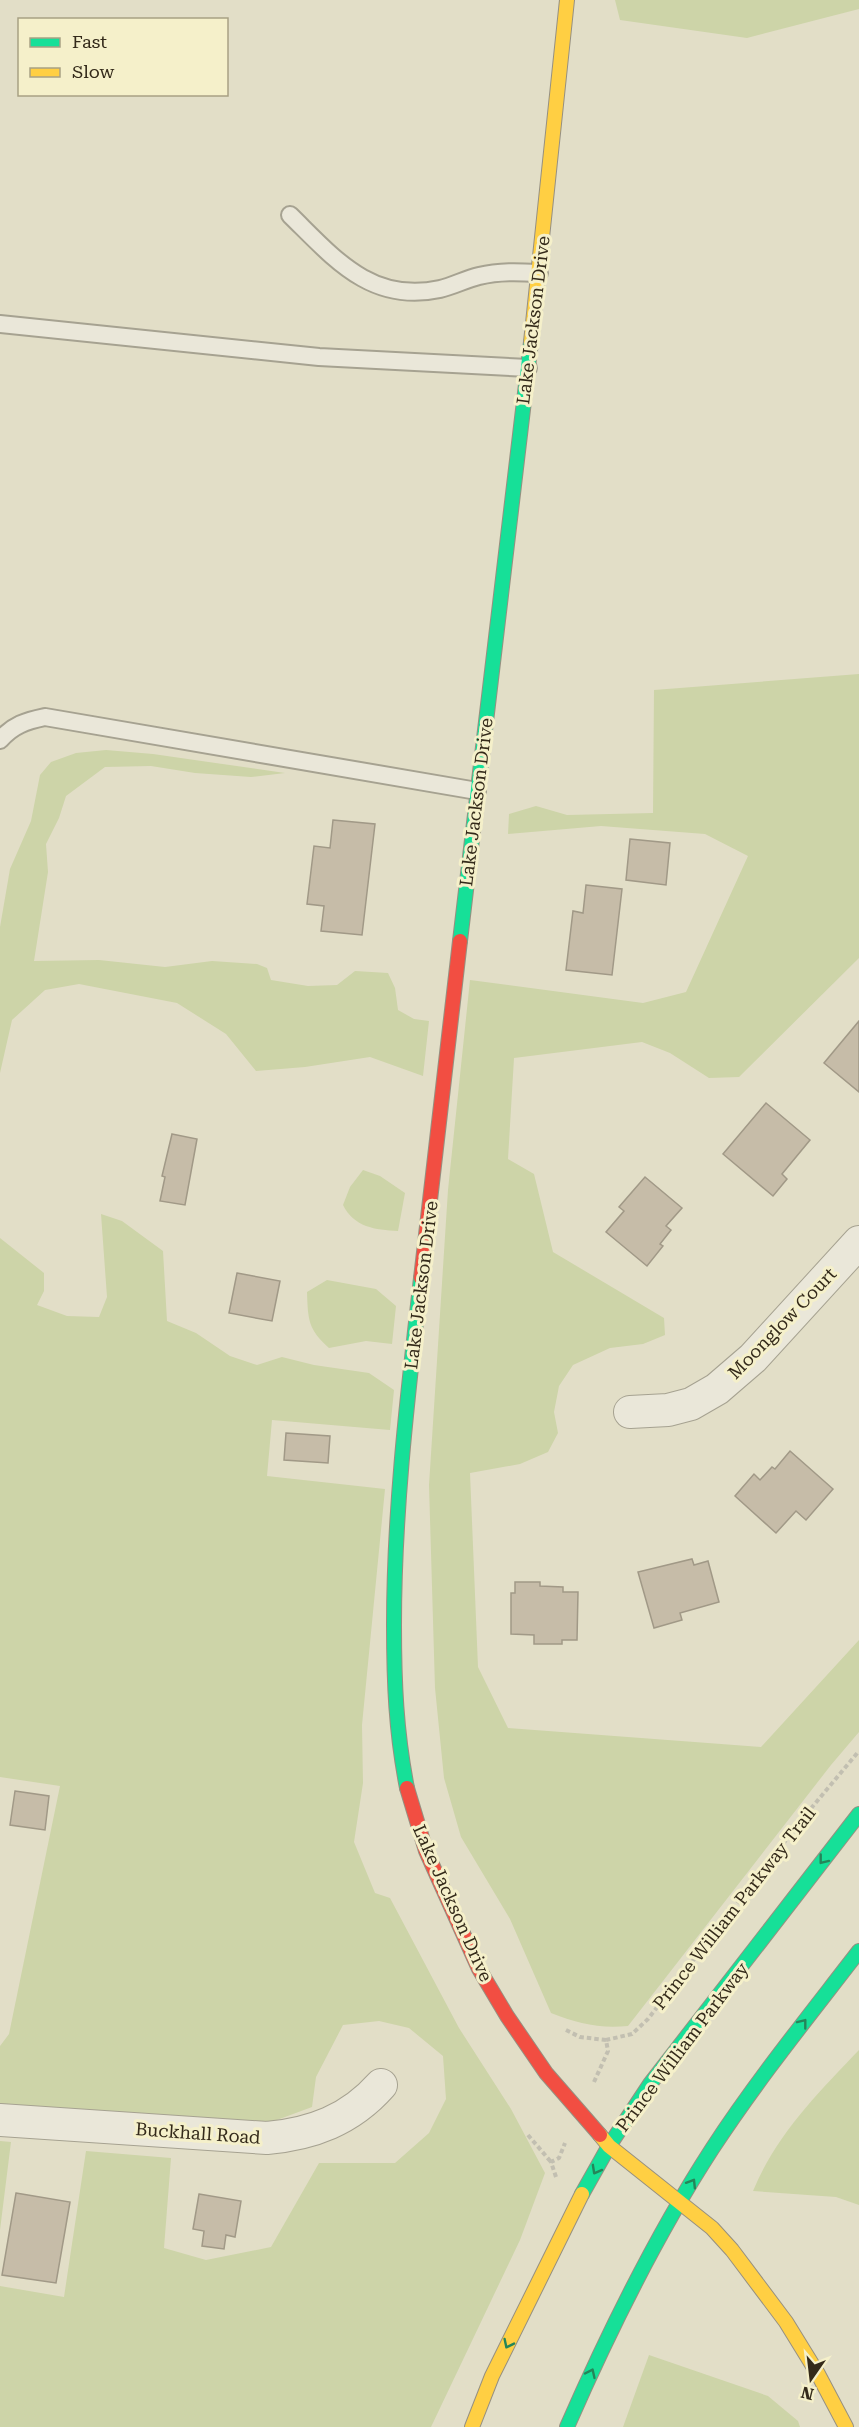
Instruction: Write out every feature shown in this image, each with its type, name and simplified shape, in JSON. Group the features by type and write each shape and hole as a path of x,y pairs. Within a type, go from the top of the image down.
{"main road":[{"name":"Lake Jackson Drive","path":"567,0 539,273 403,1437 394,1576 394,1680 398,1744 409,1799 426,1851 479,1969 507,2016 546,2073 609,2146 680,2203 726,2244 778,2308 818,2372 846,2427"},
{"name":"Prince William Parkway","path":"472,2427 508,2344 570,2216 609,2146 650,2084 859,1814"},
{"path":"567,2427 623,2305 680,2203 737,2112 859,1952"}],"street":[{"name":"Moonglow Court","path":"630,1412 668,1410 691,1404 717,1389 753,1358 859,1242"},
{"name":"Buckhall Road","path":"0,2120 267,2138 292,2136 323,2127 346,2116 367,2101 381,2085"}],"lane":[{"path":"290,215 355,275 385,288 413,292 440,289 479,276 509,271 539,273"},
{"path":"0,324 319,357 528,368"},
{"path":"0,740 8,731 25,721 45,717 477,791"},
{"path":"0,719 15,727"}],"path":[{"name":"Prince William Parkway Trail","path":"606,2040 632,2034 648,2019 803,1818 859,1751"},
{"path":"566,2030 588,2039 606,2040 608,2051"},
{"path":"528,2134 551,2162"}],"green space":[{"path":"615,0 859,0 859,9 747,38 620,20"},
{"path":"859,674 859,958 739,1077 709,1078 670,1053 642,1042 514,1058 508,1159 534,1174 553,1252 664,1318 665,1335 643,1344 610,1348 573,1365 559,1386 554,1412 558,1433 548,1452 520,1464 470,1473 478,1667 508,1728 761,1747 859,1640 859,1732 628,2026 607,2027 588,2024 551,2013 510,1919 461,1837 444,1778 435,1688 429,1485 448,1190 470,980 643,1003 686,992 748,856 705,834 601,826 508,834 509,814 536,806 567,815 653,813 654,690"},
{"path":"106,750 153,754 285,773 251,777 195,773 151,766 105,767 66,796 59,818 46,844 48,872 34,961 99,960 165,967 212,961 257,964 267,968 271,980 308,986 337,985 355,971 388,973 395,988 398,1010 414,1019 429,1021 423,1076 370,1057 305,1067 256,1071 226,1034 177,1003 79,984 45,990 12,1020 0,1073 0,927 10,869 31,821 40,775 51,762 76,753"},
{"path":"363,1170 380,1176 405,1193 398,1231 381,1230 359,1223 343,1205 350,1187"},
{"path":"101,1214 122,1221 163,1251 167,1321 196,1333 230,1356 257,1365 282,1357 314,1365 369,1373 394,1390 390,1430 272,1420 267,1476 385,1489 362,1725 363,1783 354,1842 375,1893 390,1898 459,2028 511,2109 545,2173 520,2240 431,2427 0,2427 0,2286 64,2297 86,2151 171,2158 164,2248 206,2260 271,2247 319,2163 395,2163 429,2133 446,2099 443,2056 409,2028 379,2021 343,2025 316,2077 312,2107 266,2124 0,2105 0,2046 9,2034 60,1786 0,1777 0,1238 44,1273 44,1291 37,1305 67,1316 99,1317 107,1297"},
{"path":"327,1280 376,1289 396,1306 392,1344 366,1341 329,1348 313,1329 308,1310 307,1292"},
{"path":"859,2050 859,2205 836,2197 753,2191 762,2171 786,2133"},
{"path":"0,2141 11,2142 0,2230"},
{"path":"649,2355 768,2396 798,2421 800,2427 623,2427"}],"building":[{"path":"333,820 375,824 362,935 321,931 324,906 307,904 314,846 330,848"},
{"path":"630,839 670,843 666,885 626,880"},
{"path":"586,885 622,889 612,975 566,970 573,911 583,913"},
{"path":"859,1021 859,1092 824,1063"},
{"path":"766,1103 810,1140 782,1174 787,1179 773,1196 723,1154"},
{"path":"172,1134 197,1139 185,1205 160,1201 165,1177 162,1176"},
{"path":"645,1177 682,1208 666,1226 671,1230 660,1244 663,1246 647,1266 606,1232 624,1211 619,1207"},
{"path":"237,1273 280,1281 272,1321 229,1313"},
{"path":"286,1433 330,1436 328,1463 284,1460"},
{"path":"790,1451 833,1489 806,1520 796,1511 776,1533 735,1496 754,1474 760,1480 772,1467 775,1469"},
{"path":"692,1559 694,1565 708,1561 719,1602 680,1613 682,1620 654,1628 638,1572"},
{"path":"515,1582 540,1582 540,1586 563,1587 563,1592 578,1592 577,1640 562,1640 562,1644 534,1644 534,1635 511,1634 511,1593 515,1593"},
{"path":"15,1791 49,1796 45,1830 10,1825"},
{"path":"16,2193 70,2202 56,2283 2,2275"},
{"path":"199,2194 241,2201 235,2237 226,2235 224,2249 202,2246 204,2231 193,2229"}],"traffic: fast":[{"path":"460,941 531,342"},
{"path":"407,1788 396,1707 394,1646 396,1538 421,1278"},
{"path":"582,2194 609,2146 650,2084 859,1814"},
{"path":"567,2427 634,2285 691,2182 747,2098 859,1951"}],"traffic: slow":[{"path":"531,342 567,0"},
{"path":"600,2135 609,2146 712,2228 732,2250 786,2322 818,2374 846,2427"},
{"path":"472,2427 492,2376 582,2194"}],"traffic: jam":[{"path":"421,1278 460,941"},
{"path":"407,1788 426,1851 479,1969 507,2016 546,2073 600,2135"}]}
